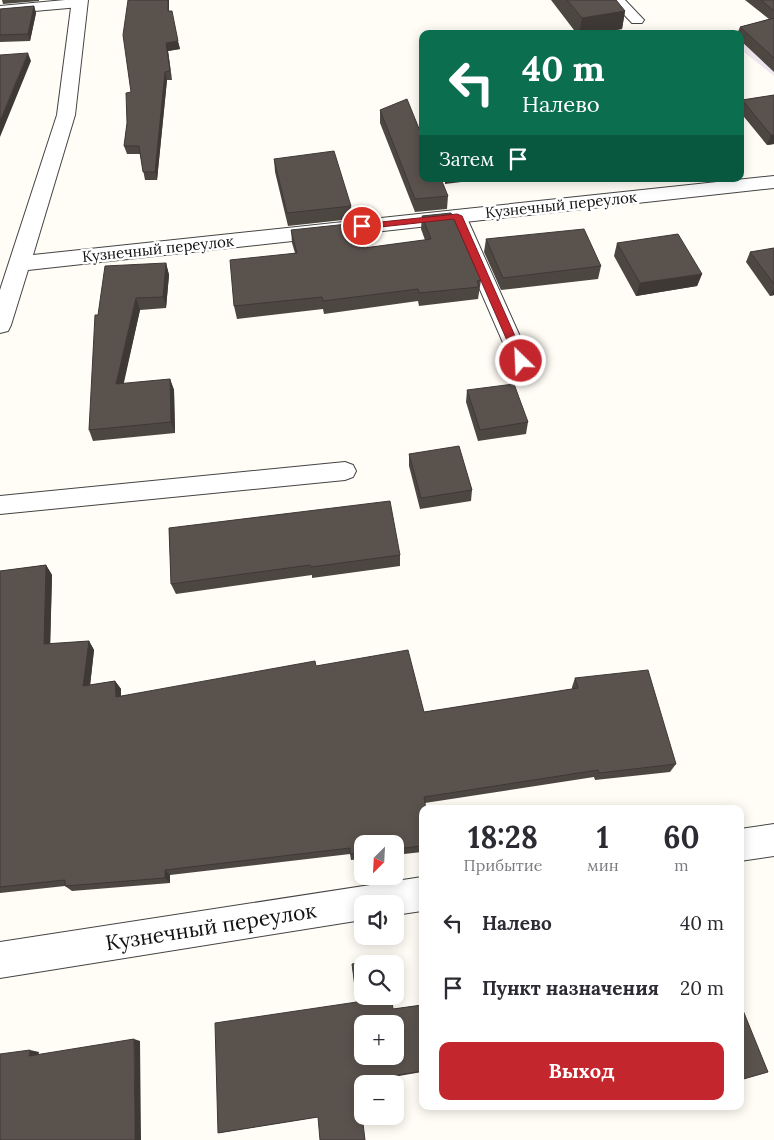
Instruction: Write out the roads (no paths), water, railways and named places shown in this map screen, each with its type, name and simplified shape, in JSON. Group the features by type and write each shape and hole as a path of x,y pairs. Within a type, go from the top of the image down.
{"street":[{"path":"0,325 66,115 80,1"},
{"name":"Кузнечный переулок","path":"20,264 774,182"},
{"path":"744,844 774,840"},
{"name":"Кузнечный переулок","path":"0,960 419,894"}],"lane":[{"path":"617,0 637,20"},
{"path":"0,10 80,1"},
{"path":"457,216 521,361"},
{"path":"0,505 345,471"}]}
